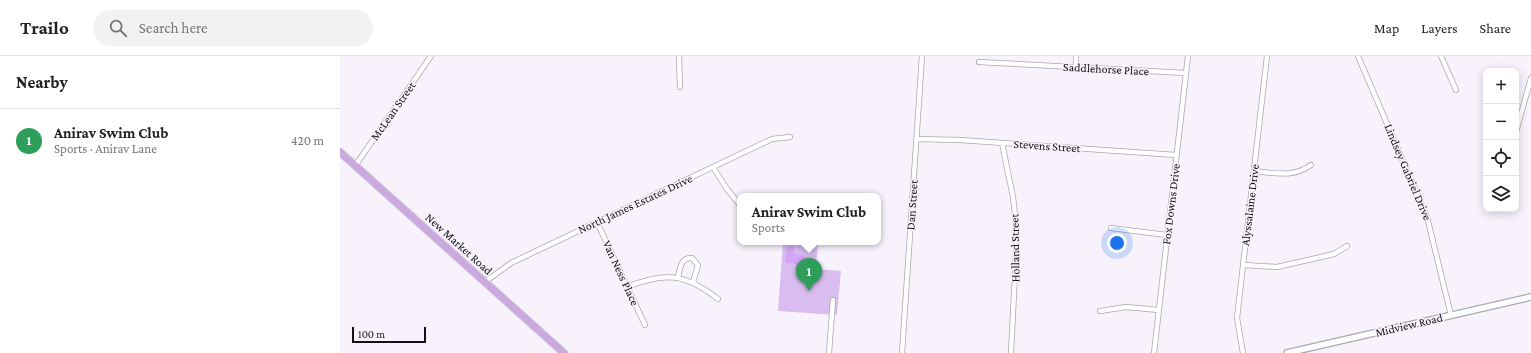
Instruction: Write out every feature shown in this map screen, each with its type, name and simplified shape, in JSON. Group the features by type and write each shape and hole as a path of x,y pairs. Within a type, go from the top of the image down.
{"main road":[{"name":"New Market Road","path":"340,152 564,353"}],"street":[{"name":"McLean Street","path":"355,166 431,56"},
{"path":"679,56 680,87"},
{"name":"Dan Street","path":"902,353 922,56"},
{"path":"1076,56 1076,68"},
{"name":"Fox Downs Drive","path":"1154,353 1188,56"},
{"name":"Alyssalaine Drive","path":"1242,353 1237,323 1267,56"},
{"name":"Lindsey Gabriel Drive","path":"1358,56 1428,217 1451,315"},
{"path":"1441,56 1456,90"},
{"name":"Saddlehorse Place","path":"979,62 1186,74"},
{"path":"1519,121 1531,78"},
{"name":"North James Estates Drive","path":"485,282 511,264 597,222 772,139 790,137"},
{"name":"Stevens Street","path":"917,139 1002,143 1176,155"},
{"name":"Holland Street","path":"1002,143 1017,233 1011,353"},
{"path":"1254,171 1290,174 1303,170 1311,165"},
{"path":"713,167 737,201"},
{"name":"Van Ness Place","path":"597,222 645,325"},
{"path":"1111,228 1167,235"},
{"path":"1243,265 1277,267 1329,255 1347,246"},
{"path":"678,277 683,261 688,258 692,258 698,265 693,282"},
{"path":"627,287 656,277 678,277 693,282 718,299"},
{"name":"Midview Road","path":"1287,353 1531,297"},
{"path":"829,353 834,300"},
{"path":"1100,311 1126,307 1159,310"}],"shaded area":[{"path":"783,245 818,245 816,269 841,271 837,315 778,311"},
{"path":"787,246 794,246 794,254 805,255 803,271 796,270 796,264 785,263"}],"place":[{"name":"Anirav Swim Club","path":"809,291"}]}
